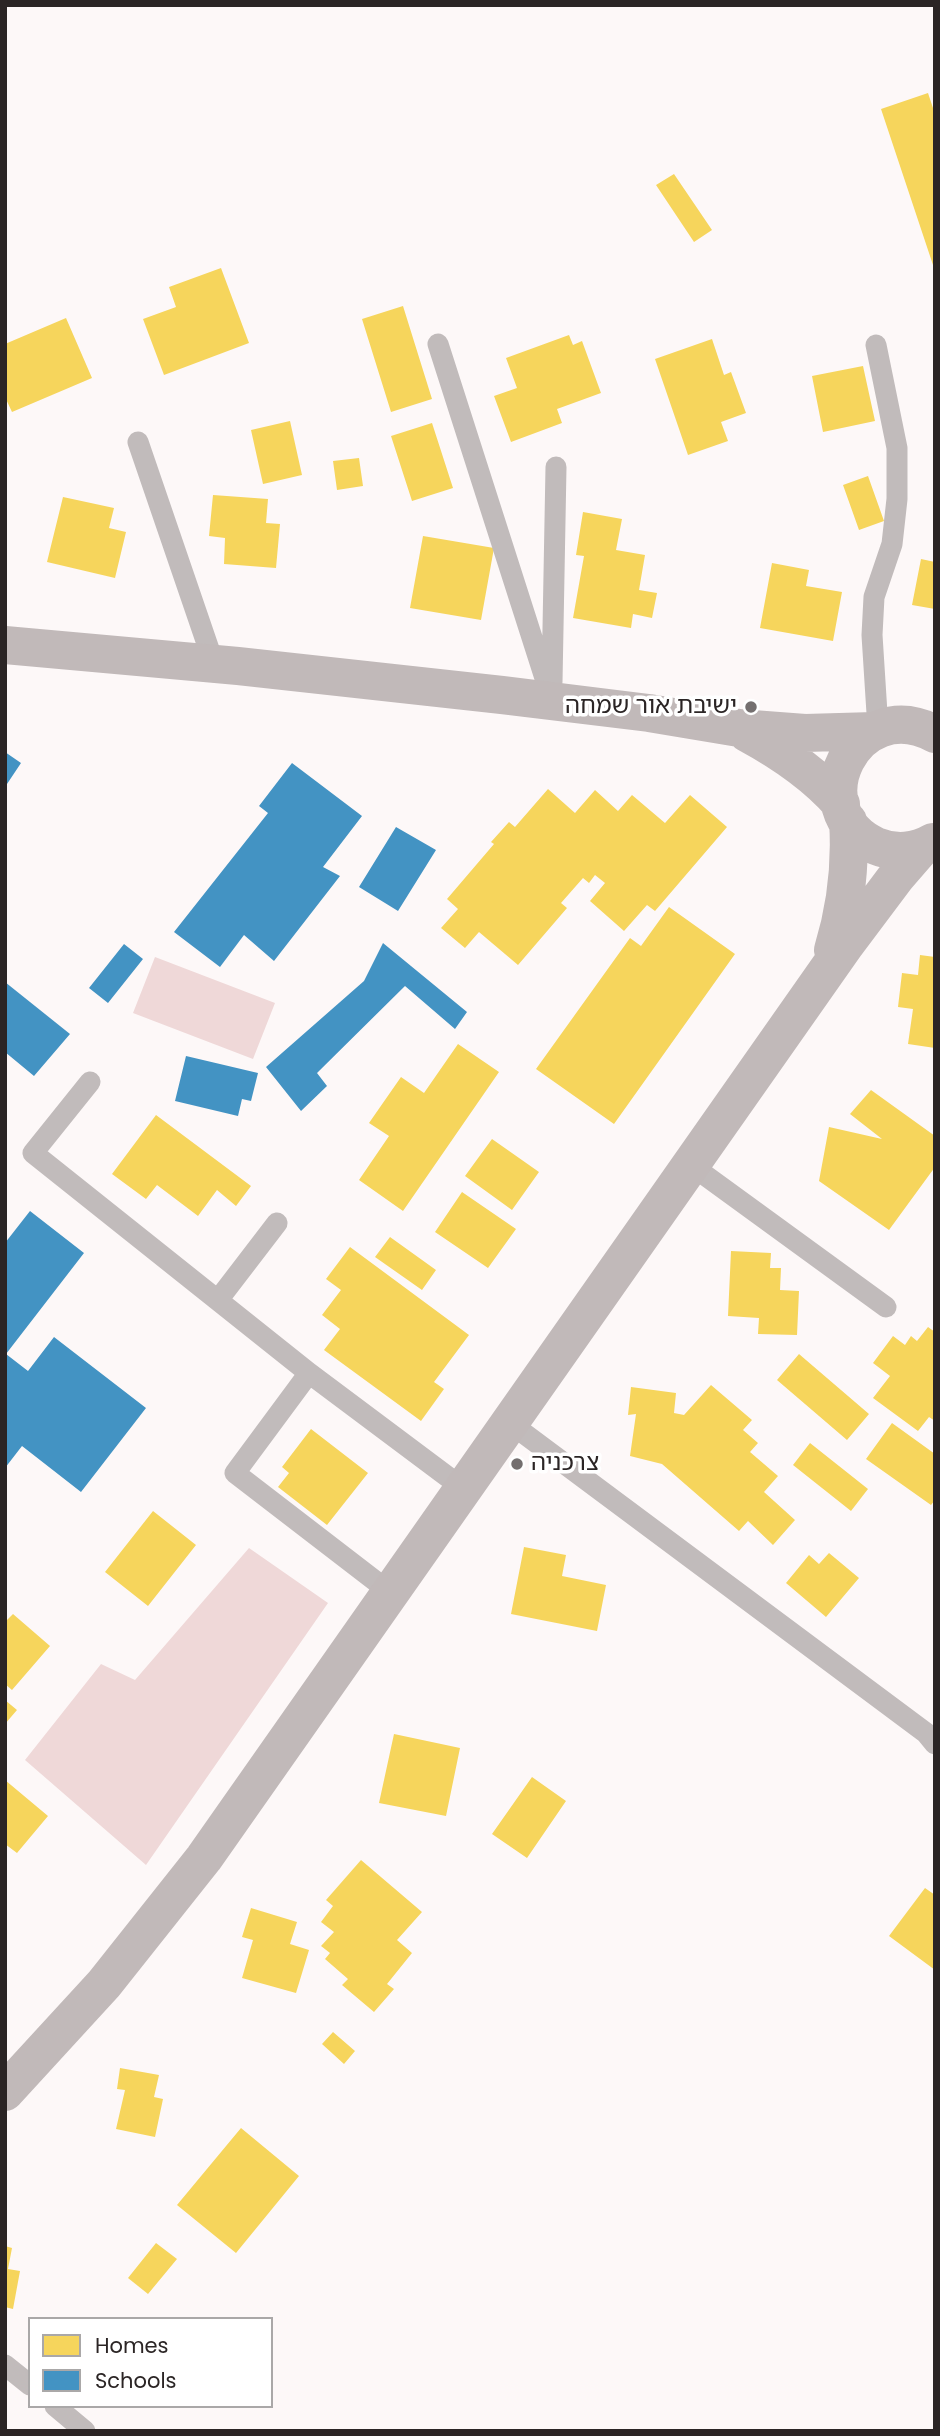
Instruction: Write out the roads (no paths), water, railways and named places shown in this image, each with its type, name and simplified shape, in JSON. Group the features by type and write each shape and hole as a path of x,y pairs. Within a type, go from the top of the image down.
{"street":[{"path":"5,645 552,700 739,729 813,733 876,730 910,725 935,734"},
{"path":"739,729 792,760 828,789 860,836 882,848 906,851 928,844"},
{"path":"818,984 832,950 843,910 848,867 839,780 846,757 854,746 876,730"},
{"path":"5,2092 77,2014 172,1900 871,909 928,844"}],"lane":[{"path":"438,344 552,700"},
{"path":"876,345 897,448 897,499 892,544 874,597 872,635 876,730"},
{"path":"138,442 214,664"},
{"path":"552,700 556,467"},
{"path":"90,1082 33,1153 309,1373 464,1489"},
{"path":"691,1165 886,1307"},
{"path":"218,1300 277,1223"},
{"path":"309,1373 235,1473 391,1592"},
{"path":"510,1423 915,1725 935,1744"},
{"path":"5,2365 28,2383"},
{"path":"57,2408 85,2431"}],"place":[{"name":"ישיבת אור שמחה","path":"751,707"},
{"name":"צרכניה","path":"517,1464"}]}
